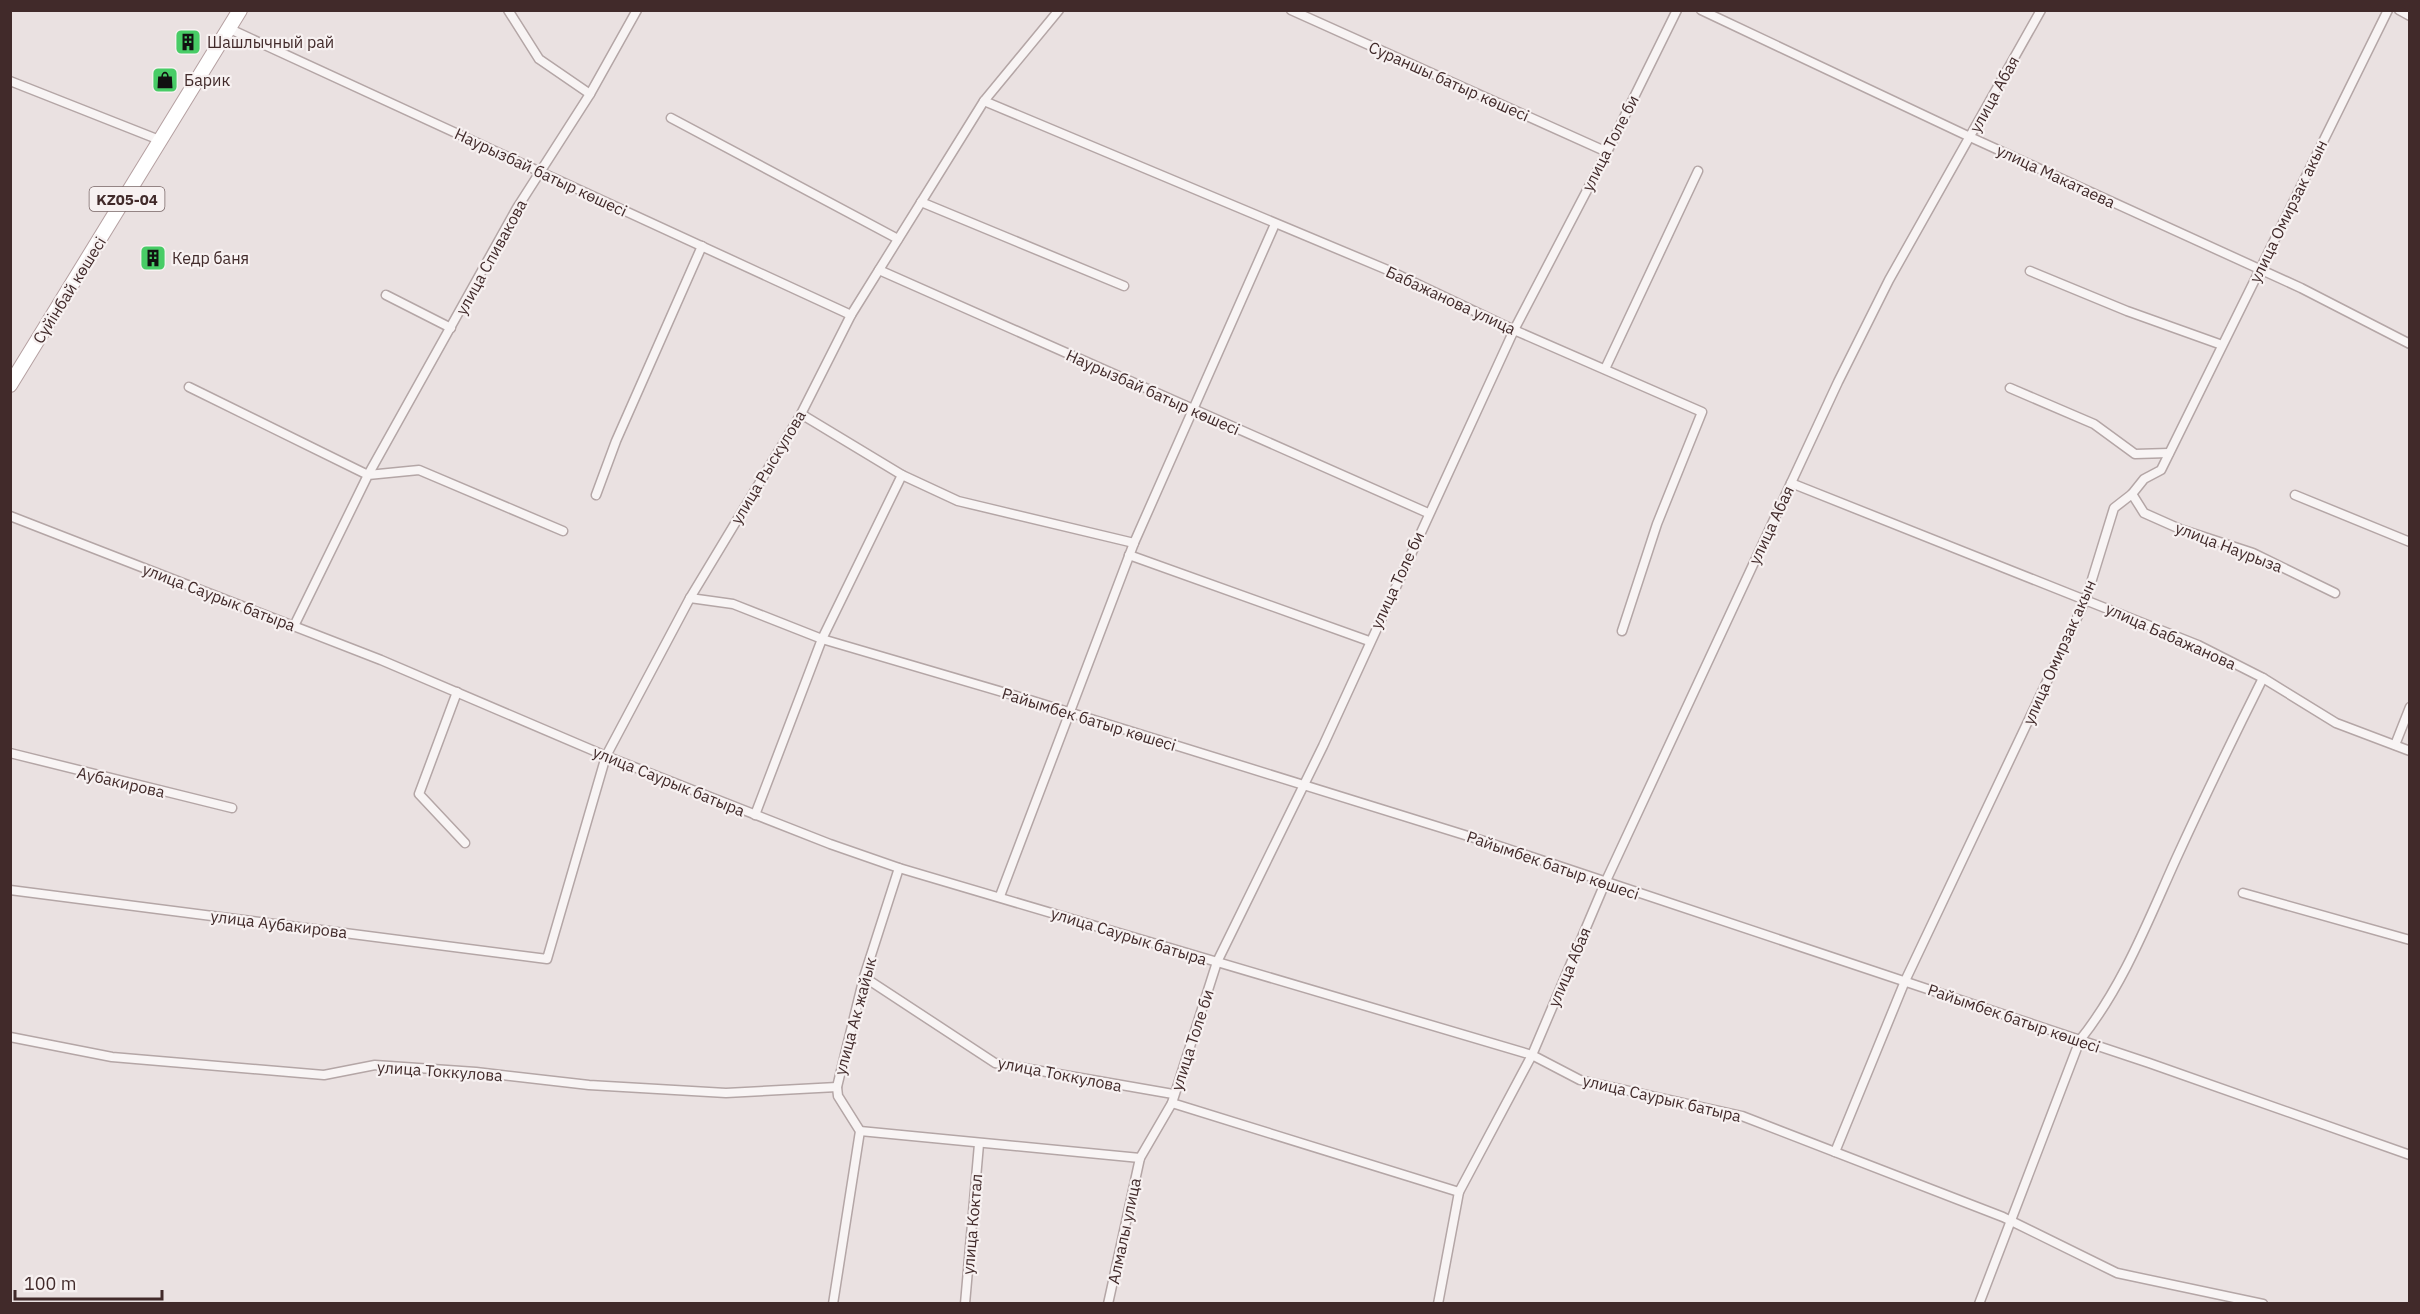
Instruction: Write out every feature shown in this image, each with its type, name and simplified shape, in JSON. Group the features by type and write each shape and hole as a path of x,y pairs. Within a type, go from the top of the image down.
{"main road":[{"name":"Сүйінбай көшесі","path":"10,385 162,141 240,10"}],"street":[{"path":"508,10 539,59 590,94"},
{"name":"улица Спивакова","path":"294,626 368,475 517,208 590,94 637,10"},
{"name":"улица Рыскулова","path":"547,959 606,756 690,598 801,414 851,315 984,101 1059,10"},
{"name":"Сураншы батыр көшесі","path":"1291,10 1607,152"},
{"name":"улица Толе би","path":"1140,1158 1173,1099 1217,962 1303,784 1514,330 1607,152 1677,10"},
{"name":"улица Макатаева","path":"1701,10 1970,137 2259,269 2409,344"},
{"name":"улица Абая","path":"1438,1304 1459,1192 1532,1055 1605,883 1791,483 1889,280 2041,10"},
{"name":"улица Омирзак акын","path":"1835,1152 1905,981 2086,599 2114,508 2132,494 2144,479 2161,470 2388,10"},
{"path":"2399,10 2409,16"},
{"name":"Наурызбай батыр көшесі","path":"230,29 851,315"},
{"path":"10,81 162,141"},
{"name":"Бабажанова улица","path":"984,101 1390,271 1514,330 1702,412 1657,524 1622,631"},
{"path":"671,118 898,239"},
{"path":"1605,369 1698,171"},
{"path":"921,202 1124,286"},
{"path":"1000,896 1129,555 1195,410 1275,224"},
{"path":"596,495 616,441 702,246"},
{"name":"Наурызбай батыр көшесі","path":"879,270 1428,513"},
{"path":"2030,271 2127,311 2222,345"},
{"path":"386,295 451,328"},
{"path":"189,387 368,475 419,470 563,531"},
{"path":"2010,388 2094,424 2135,454 2169,453"},
{"path":"801,414 902,475 958,501 1134,543"},
{"path":"755,814 822,639 902,475"},
{"name":"улица Бабажанова","path":"1791,483 2198,645 2263,678 2336,723 2409,751"},
{"name":"улица Наурыза","path":"2132,494 2144,513 2180,529 2253,553 2335,592"},
{"path":"2295,495 2409,542"},
{"name":"улица Саурык батыра","path":"10,516 294,626 606,756 898,868 1000,896 1532,1055 1580,1080 1742,1116 2010,1220 2117,1273 2263,1304"},
{"path":"1129,555 1369,641"},
{"name":"Райымбек батыр көшесі","path":"690,598 733,604 822,639 1071,713 1484,841 2080,1040 2409,1155"},
{"path":"1979,1304 2080,1040 2095,1021 2132,957 2213,778 2263,678"},
{"path":"457,692 418,794 465,843"},
{"path":"2395,746 2409,707"},
{"name":"Аубакирова","path":"10,753 232,808"},
{"name":"улица Ак жайык","path":"860,1131 838,1096 837,1088 864,977 898,868"},
{"name":"улица Аубакирова","path":"10,890 547,959"},
{"path":"2243,893 2409,940"},
{"name":"улица Токкулова","path":"864,977 994,1063 1173,1099 1459,1192"},
{"name":"улица Токкулова","path":"10,1036 112,1057 324,1075 375,1065 476,1072 588,1085 726,1093 837,1088"},
{"path":"833,1304 860,1131 1140,1158"},
{"name":"улица Коктал","path":"965,1304 979,1144"},
{"name":"Алмалы улица","path":"1108,1304 1140,1158"}],"place":[{"name":"Шашлычный рай","path":"188,42"},
{"name":"Барик","path":"165,80"},
{"name":"Кедр баня","path":"153,258"}]}
